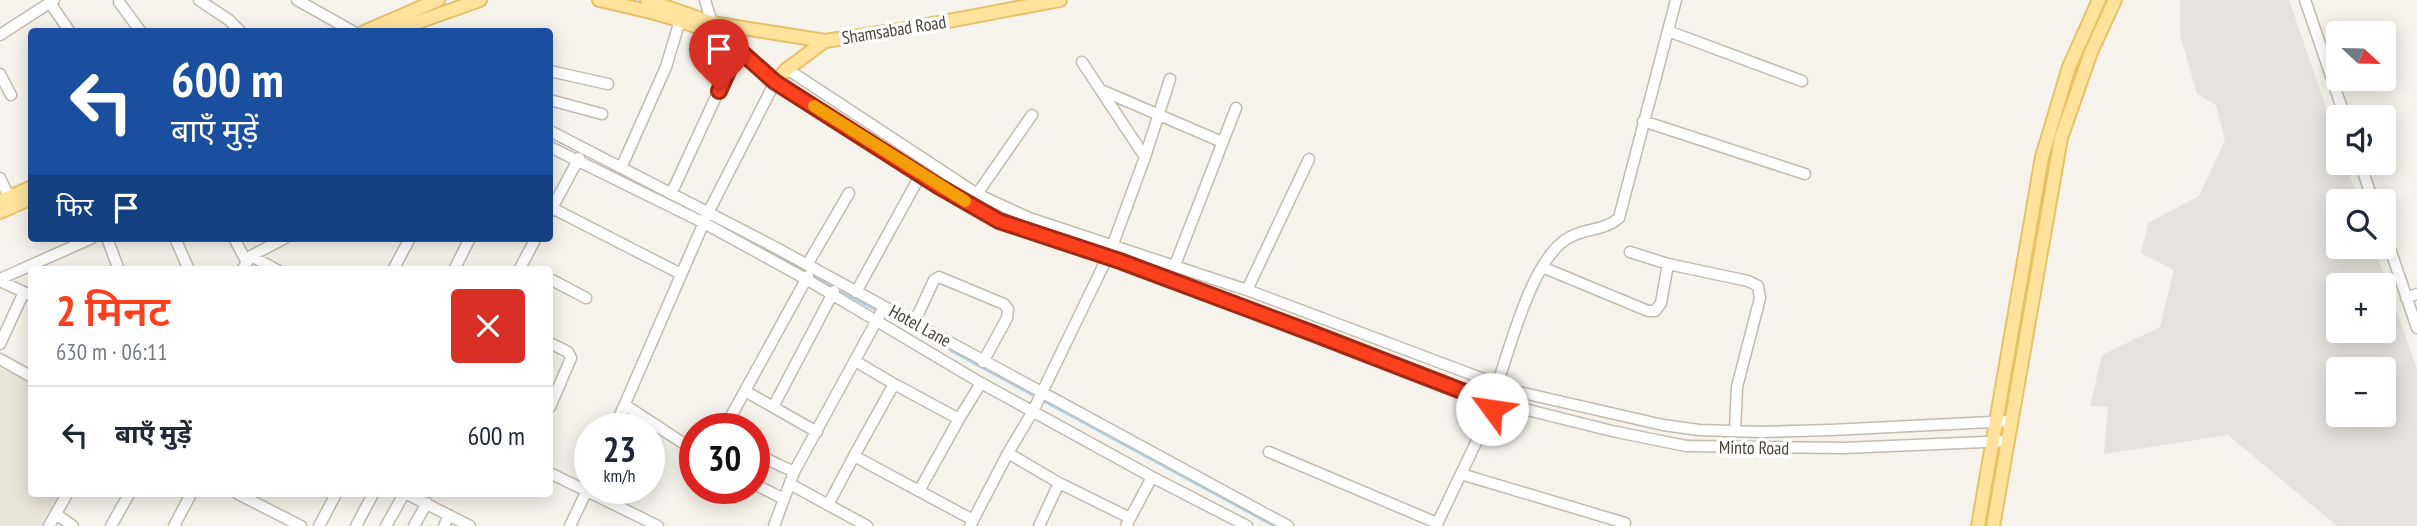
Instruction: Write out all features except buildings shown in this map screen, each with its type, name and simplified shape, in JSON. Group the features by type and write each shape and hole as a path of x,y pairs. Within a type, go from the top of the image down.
{"main road":[{"path":"373,28 438,0"},
{"path":"401,28 480,0"},
{"name":"Shamsabad Road","path":"599,0 710,27 825,41 1060,0"},
{"name":"Shamsabad Road","path":"647,0 710,27"},
{"path":"1978,526 2047,135 2069,67 2099,0"},
{"path":"1993,526 2061,138 2091,52 2115,0"},
{"path":"710,27 775,82 787,69 825,41"},
{"path":"5,199 28,189"},
{"path":"0,212 28,200"}],"street":[{"path":"199,0 220,12 237,28"},
{"path":"297,0 347,28"},
{"path":"705,0 710,27"},
{"path":"1269,452 1437,525 1489,403 1483,391 1494,380 1550,252 1570,236 1611,225 1619,218 1676,0"},
{"path":"2305,0 2341,105"},
{"path":"0,35 52,1 68,28"},
{"path":"120,1 138,28"},
{"path":"621,168 666,67 680,20"},
{"path":"1668,31 1802,81"},
{"path":"671,194 738,49"},
{"path":"1082,62 1145,156"},
{"path":"621,413 705,219 775,82 999,221 1325,337 1489,403 1504,404 1510,395 1504,381 1494,380 1175,265 1029,218 976,194 787,69"},
{"path":"553,72 608,84"},
{"path":"0,74 11,95"},
{"path":"1113,244 1170,79"},
{"path":"1101,90 1223,142"},
{"path":"553,101 602,114"},
{"path":"1175,265 1236,108"},
{"path":"976,194 1032,115"},
{"path":"1643,121 1805,174"},
{"name":"Hotel Lane","path":"553,133 581,155 621,168 671,194 705,219 810,266 1288,526"},
{"path":"553,148 581,155 705,219 981,383 1247,526"},
{"path":"553,206 581,155"},
{"path":"1247,290 1309,159"},
{"path":"856,292 921,174"},
{"path":"0,178 5,199"},
{"path":"733,413 806,279 810,266 849,193"},
{"path":"553,211 681,274"},
{"path":"31,266 83,242"},
{"path":"108,242 118,266"},
{"path":"177,242 187,266"},
{"path":"236,242 246,262 278,242"},
{"path":"395,266 408,242"},
{"path":"456,266 468,242"},
{"path":"525,266 534,242"},
{"path":"1630,252 1668,264 1748,281 1758,286 1761,291 1738,387 1735,431"},
{"path":"854,456 971,523 1042,394 1107,258"},
{"path":"2393,259 2417,328"},
{"path":"1542,267 1648,311 1655,311 1661,303 1668,264"},
{"path":"0,280 28,267"},
{"path":"914,323 937,277 1004,304 1008,309 1007,317 983,362"},
{"path":"0,280 28,294 0,343"},
{"path":"553,281 586,298"},
{"path":"773,407 839,282"},
{"path":"2406,298 2417,294"},
{"path":"774,526 794,472 884,307"},
{"path":"553,344 568,352 571,358 553,400"},
{"path":"0,359 28,375"},
{"path":"855,361 959,419"},
{"path":"919,491 981,383"},
{"path":"828,505 894,384"},
{"name":"Minto Road","path":"1510,390 1663,425 1699,430 1834,430 2011,421"},
{"path":"745,391 817,432"},
{"name":"Minto Road","path":"1504,404 1686,446 1835,449 2008,441"},
{"path":"625,405 679,441"},
{"path":"1834,430 1835,449"},
{"path":"1008,453 1128,522 1152,477"},
{"path":"770,461 794,472"},
{"path":"553,474 574,482"},
{"path":"1461,474 1625,523"},
{"path":"1039,526 1059,483"},
{"path":"790,484 867,526"},
{"path":"770,492 784,499"},
{"path":"49,526 64,497"},
{"path":"111,526 127,497"},
{"path":"174,526 189,497"},
{"path":"244,497 301,526"},
{"path":"319,526 334,497"},
{"path":"356,526 371,497"},
{"path":"386,526 404,497"},
{"path":"413,497 470,526"},
{"path":"414,526 427,503"},
{"path":"570,526 580,504"},
{"path":"619,504 659,526"},
{"path":"56,514 73,526"},
{"path":"444,526 449,515"}],"shaded area":[{"path":"2180,0 2289,0 2326,107 2326,175 2349,175 2355,189 2326,189 2326,259 2378,259 2383,273 2326,273 2326,343 2396,343 2396,309 2417,369 2417,526 2337,526 2228,435 2104,454 2108,407 2090,406 2102,355 2160,327 2174,270 2141,253 2148,223 2199,196 2225,140 2216,105 2197,94 2180,35"},
{"path":"0,364 28,379 28,497 61,497 45,526 0,526"}],"waterway":[{"path":"668,197 702,216"},
{"path":"708,219 807,272"},
{"path":"812,276 877,311"},
{"path":"883,314 1274,526"}],"slow traffic":[{"path":"814,106 965,201"}],"route":[{"path":"719,91 738,49 775,82 938,186 999,221 1120,261 1413,371 1485,400 1492,409"}]}
